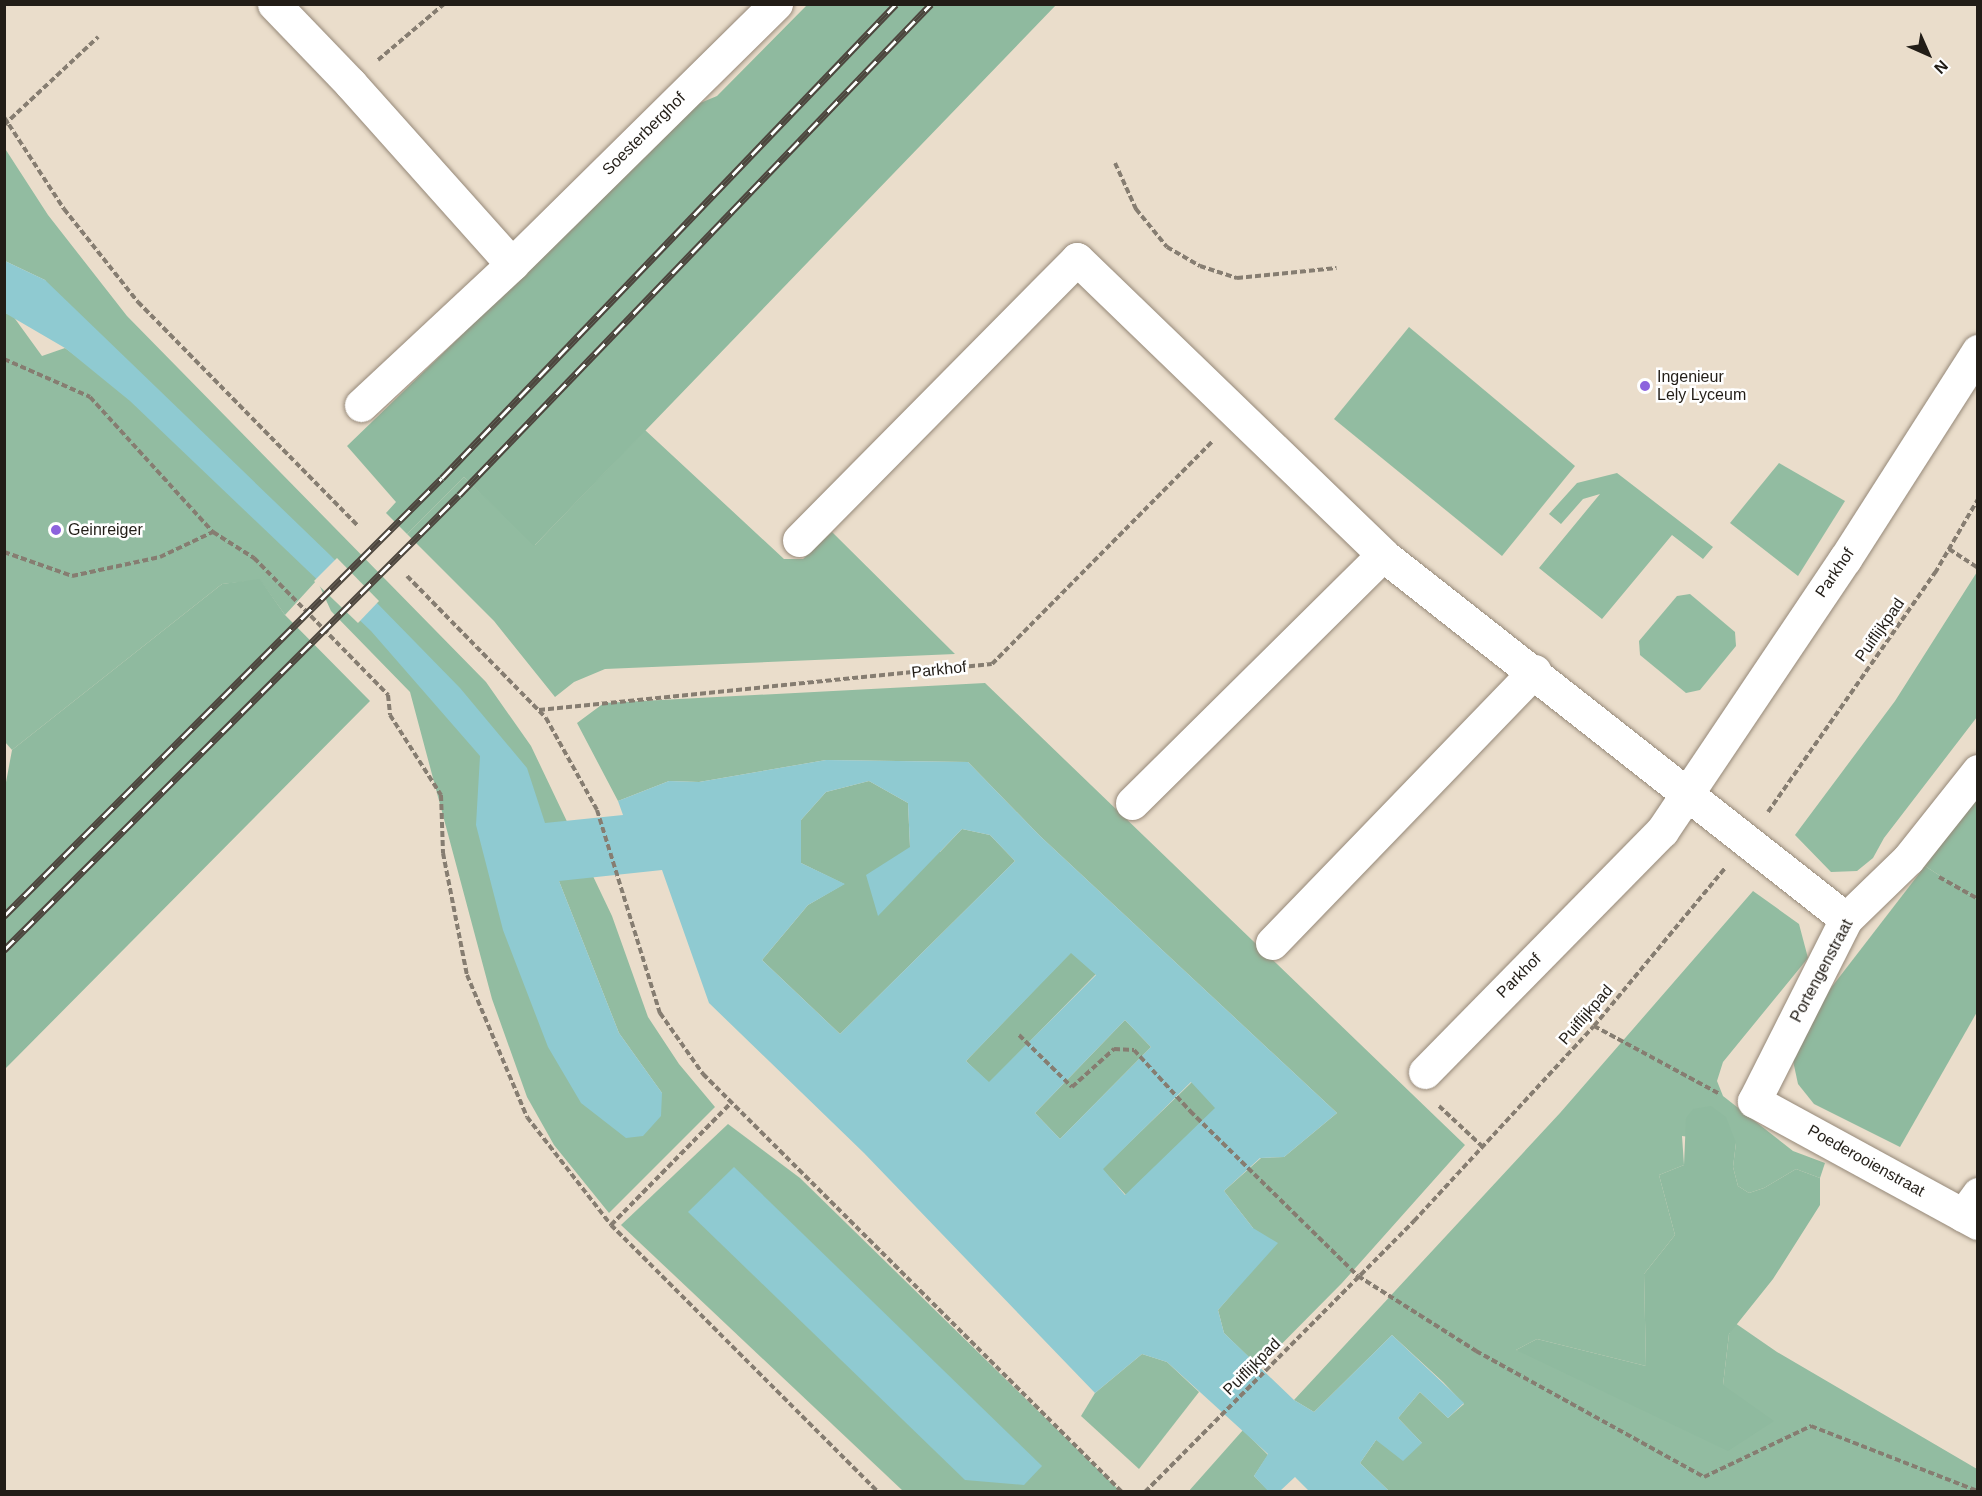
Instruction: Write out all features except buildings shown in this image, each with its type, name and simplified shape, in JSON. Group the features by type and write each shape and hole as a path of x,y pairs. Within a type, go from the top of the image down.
{"street":[{"path":"274,4 350,83 512,264"},
{"name":"Soesterberghof","path":"361,405 512,264 776,4"},
{"path":"799,540 1077,259 1237,417 1383,555 1535,671 1687,792 1746,843 1846,919"},
{"name":"Parkhof","path":"1425,1072 1662,831 1845,559 1977,351"},
{"path":"1132,803 1383,555"},
{"path":"1272,943 1535,671"},
{"name":"Portengenstraat","path":"1754,1101 1846,919 1908,859 1977,771"},
{"name":"Poederooienstraat","path":"1754,1101 1973,1211"}],"path":[{"path":"350,83 444,4"},
{"path":"6,124 98,37"},
{"path":"4,117 6,124 64,209 138,302 357,525"},
{"path":"1115,163 1136,209 1167,247 1200,267 1237,278 1335,268"},
{"path":"4,359 90,397 213,532 254,558 388,695 390,715 441,795 443,853 467,975 526,1117 610,1225 878,1491"},
{"name":"Parkhof","path":"539,710 992,664 1237,417"},
{"name":"Puiflijkpad","path":"1145,1491 1278,1360 1483,1147 1594,1026 1746,843 1949,549 1977,499"},
{"path":"4,552 72,576 160,557 213,532"},
{"path":"1949,549 1977,568"},
{"path":"407,576 539,710 597,810 620,894 660,1013 703,1074 1122,1491"},
{"path":"1594,1026 1718,1094 1754,1101"},
{"path":"1019,1035 1072,1087 1114,1049 1134,1050 1190,1111 1358,1276 1476,1351 1704,1477 1811,1426 1977,1491"},
{"path":"1425,1072 1411,1078 1483,1147"},
{"path":"610,1225 731,1104"}],"green space":[{"path":"807,5 1056,5 534,546 464,477 407,534 386,513 396,502 347,446 464,333 474,300 645,126 717,96"},
{"path":"4,147 48,215 127,316 486,682 531,746 612,916 648,1017 679,1064 715,1107 609,1213 554,1145 527,1097 492,999 410,692 331,611 317,580 285,615 260,580 222,584 12,750 5,742 5,313 13,316 42,356 65,348 98,372 45,280 5,261","holes":["559,881 619,1033 662,1093 578,1069"]},
{"path":"1409,327 1575,466 1502,556 1334,419"},
{"path":"645,430 784,559 803,559 832,532 955,654 605,669 574,682 555,697 494,621 407,534 464,477 535,545"},
{"path":"1779,463 1845,501 1798,576 1730,523"},
{"path":"1617,473 1713,547 1703,559 1672,535 1602,619 1539,568 1600,494 1583,499 1561,524 1549,514 1577,483"},
{"path":"1977,572 1977,717 1884,838 1873,858 1857,871 1831,872 1795,835 1895,701"},
{"path":"260,579 285,615 370,701 5,1069 4,793 12,750 222,584"},
{"path":"1690,594 1735,632 1736,646 1700,690 1686,693 1640,655 1639,641 1677,596"},
{"path":"985,683 1465,1145 1342,1283 1259,1367 1224,1333 1218,1310 1232,1294 1253,1228 1224,1191 1261,1158 1284,1157 1337,1113 1040,836 968,762 826,760 699,782 669,781 618,801 577,723 604,703"},
{"path":"869,781 908,803 910,847 940,852 962,829 990,835 1015,861 840,1034 762,960 808,905 844,884 801,863 801,820 826,792"},
{"path":"1977,798 1977,900 1925,866"},
{"path":"1925,866 1977,900 1977,1012 1900,1147 1814,1104 1798,1084 1792,1056 1797,1032"},
{"path":"1753,891 1799,924 1808,958 1723,1062 1717,1081 1723,1096 1793,1151 1825,1163 1820,1178 1796,1169 1764,1188 1749,1193 1738,1186 1733,1167 1736,1143 1682,1136 1684,1165 1659,1175 1675,1235 1644,1274 1646,1366 1537,1339 1516,1350 1723,1385 1729,1334 1735,1323 1777,1352 1977,1469 1977,1491 1389,1491 1360,1463 1376,1440 1422,1443 1398,1418 1420,1392 1448,1418 1464,1404 1443,1382 1392,1335 1314,1412 1294,1400 1560,1113"},
{"path":"1071,952 1096,974 989,1083 966,1061"},
{"path":"1125,1020 1151,1047 1060,1139 1035,1113"},
{"path":"1192,1082 1216,1108 1126,1195 1102,1169"},
{"path":"1711,1106 1726,1117 1736,1143 1733,1167 1738,1186 1749,1193 1764,1188 1796,1169 1820,1178 1820,1205 1773,1279 1729,1334 1723,1385 1774,1421 1728,1451 1516,1350 1537,1339 1646,1366 1644,1274 1675,1235 1659,1175 1684,1165 1686,1118 1693,1109"},
{"path":"728,1124 800,1178 1120,1491 903,1491 621,1225"},
{"path":"1142,1354 1167,1362 1199,1392 1139,1469 1081,1416 1095,1393"},
{"path":"1243,1430 1268,1455 1254,1476 1269,1491 1188,1492"}],"water":[{"path":"5,261 45,280 330,555 460,688 527,768 545,823 623,815 618,801 669,781 699,782 826,760 968,762 1040,836 1337,1113 1284,1157 1260,1158 1224,1191 1253,1228 1278,1243 1218,1310 1224,1333 1294,1400 1314,1412 1392,1335 1464,1403 1448,1418 1420,1392 1398,1418 1422,1443 1403,1461 1376,1440 1360,1463 1389,1491 1309,1491 1295,1477 1280,1491 1269,1492 1254,1476 1268,1454 1167,1362 1142,1354 1095,1393 864,1153 709,1003 662,870 559,881 619,1033 662,1093 661,1116 643,1136 626,1138 581,1103 548,1047 503,930 476,825 480,756 371,631 130,401 65,348 5,313","holes":["869,781 908,803 910,847 866,875 878,916 962,829 990,835 1015,861 840,1034 762,960 808,905 845,884 801,863 801,820 826,792","1071,953 1096,975 989,1082 966,1061","1125,1020 1151,1047 1060,1139 1035,1113","1191,1082 1215,1108 1125,1195 1103,1169"]},
{"path":"734,1167 1042,1466 1024,1485 965,1480 688,1212"}],"pier":[{"path":"337,558 379,601 358,623 314,581"}],"railway":[{"path":"4,916 442,478 896,4"},
{"path":"4,950 459,495 931,4"}],"place":[{"name":"Ingenieur Lely Lyceum","path":"1645,386"},
{"name":"Geinreiger","path":"56,530"}]}
